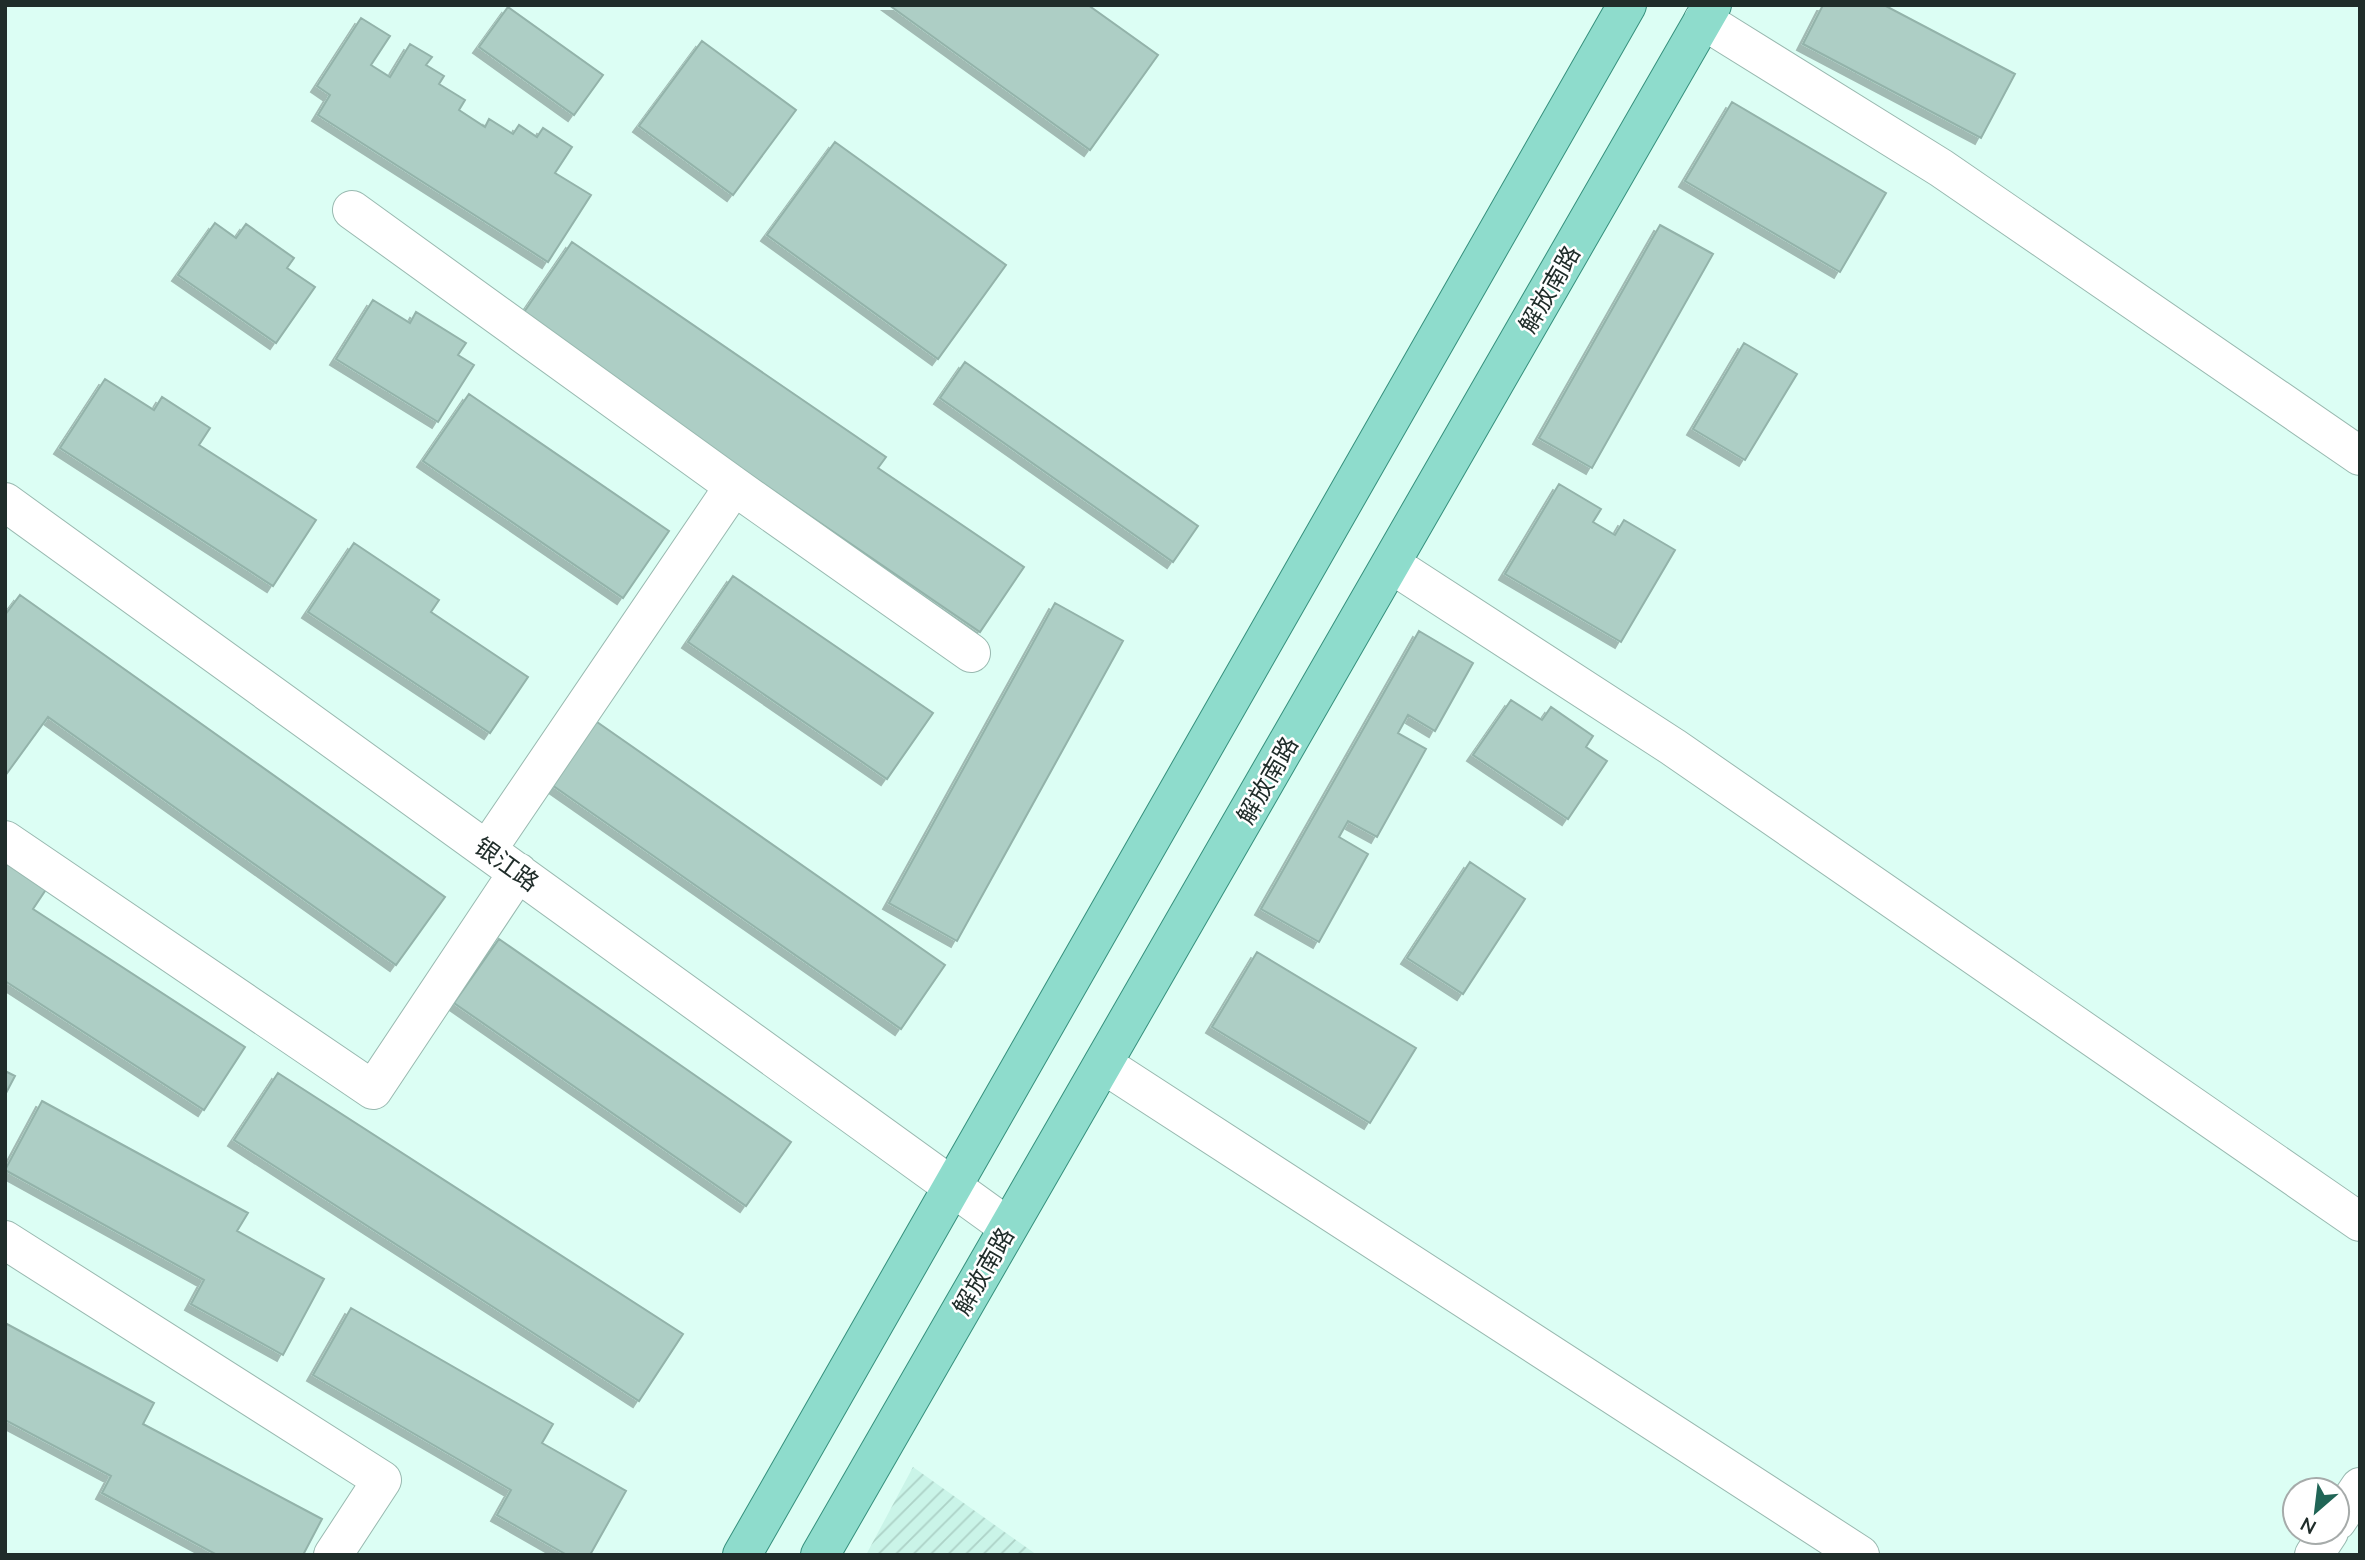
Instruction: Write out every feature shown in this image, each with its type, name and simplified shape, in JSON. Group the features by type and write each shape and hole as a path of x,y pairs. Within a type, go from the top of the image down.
{"main road":[{"path":"741,1555 1627,5"},
{"name":"解放南路","path":"820,1555 1707,13"}],"street":[{"path":"1707,13 1941,168 2360,456"},
{"path":"352,210 734,486 971,653"},
{"path":"487,850 734,486"},
{"name":"银江路","path":"8,510 518,872 1008,1227"},
{"path":"1391,564 1673,747 2360,1222"},
{"path":"5,840 373,1090 518,872"},
{"path":"1103,1064 1860,1555"},
{"path":"5,1240 382,1480 333,1555"}],"shaded area":[{"path":"913,1467 1037,1555 866,1555"}],"building":[{"path":"889,5 1088,5 1158,55 1090,150"},
{"path":"1823,5 1884,5 2015,74 1981,138 1803,44"},
{"path":"508,7 603,75 574,115 479,47"},
{"path":"361,18 390,36 371,65 390,77 410,44 432,57 426,65 444,76 439,84 465,100 459,110 485,127 489,119 513,134 519,125 537,137 543,128 572,147 555,173 591,195 548,262 318,115 330,95 317,86"},
{"path":"702,41 796,110 733,195 639,126"},
{"path":"1732,102 1886,193 1840,272 1685,181"},
{"path":"835,142 1006,265 938,359 767,235"},
{"path":"215,223 236,238 246,224 294,258 287,268 315,287 276,343 178,275"},
{"path":"1660,225 1713,254 1592,468 1539,438"},
{"path":"572,242 886,457 878,468 1024,567 980,632 520,318"},
{"path":"373,300 410,323 416,312 466,343 458,355 474,365 438,422 336,359"},
{"path":"1744,343 1797,374 1745,460 1693,429"},
{"path":"965,362 1198,526 1173,562 940,398"},
{"path":"105,379 154,410 162,397 210,428 199,445 316,520 273,586 60,448"},
{"path":"469,394 669,531 623,598 423,461"},
{"path":"1559,484 1601,509 1593,522 1615,535 1624,520 1675,550 1621,642 1505,574"},
{"path":"354,543 439,600 431,612 528,677 490,733 308,612"},
{"path":"733,576 933,713 887,779 688,642"},
{"path":"20,595 445,897 396,965 48,717 5,776 5,615"},
{"path":"1055,603 1123,641 957,941 889,903"},
{"path":"1419,631 1473,663 1435,731 1408,715 1398,733 1426,749 1377,837 1348,821 1339,837 1368,854 1319,942 1261,909"},
{"path":"1511,700 1542,720 1551,707 1593,736 1586,747 1607,761 1568,819 1473,755"},
{"path":"587,715 945,965 901,1029 542,778"},
{"path":"5,861 47,888 33,909 245,1047 204,1110 5,981"},
{"path":"1470,862 1525,899 1463,994 1407,958"},
{"path":"499,939 791,1142 746,1206 454,1003"},
{"path":"1257,952 1416,1048 1370,1123 1212,1027"},
{"path":"5,1071 15,1076 5,1095"},
{"path":"278,1073 683,1334 639,1401 234,1140"},
{"path":"42,1101 248,1213 237,1231 324,1279 283,1355 191,1304 204,1280 5,1170"},
{"path":"351,1308 553,1424 542,1443 626,1491 590,1555 567,1555 497,1515 511,1490 313,1375"},
{"path":"5,1323 154,1403 143,1424 322,1519 303,1555 217,1555 102,1493 111,1476 5,1420"}]}
